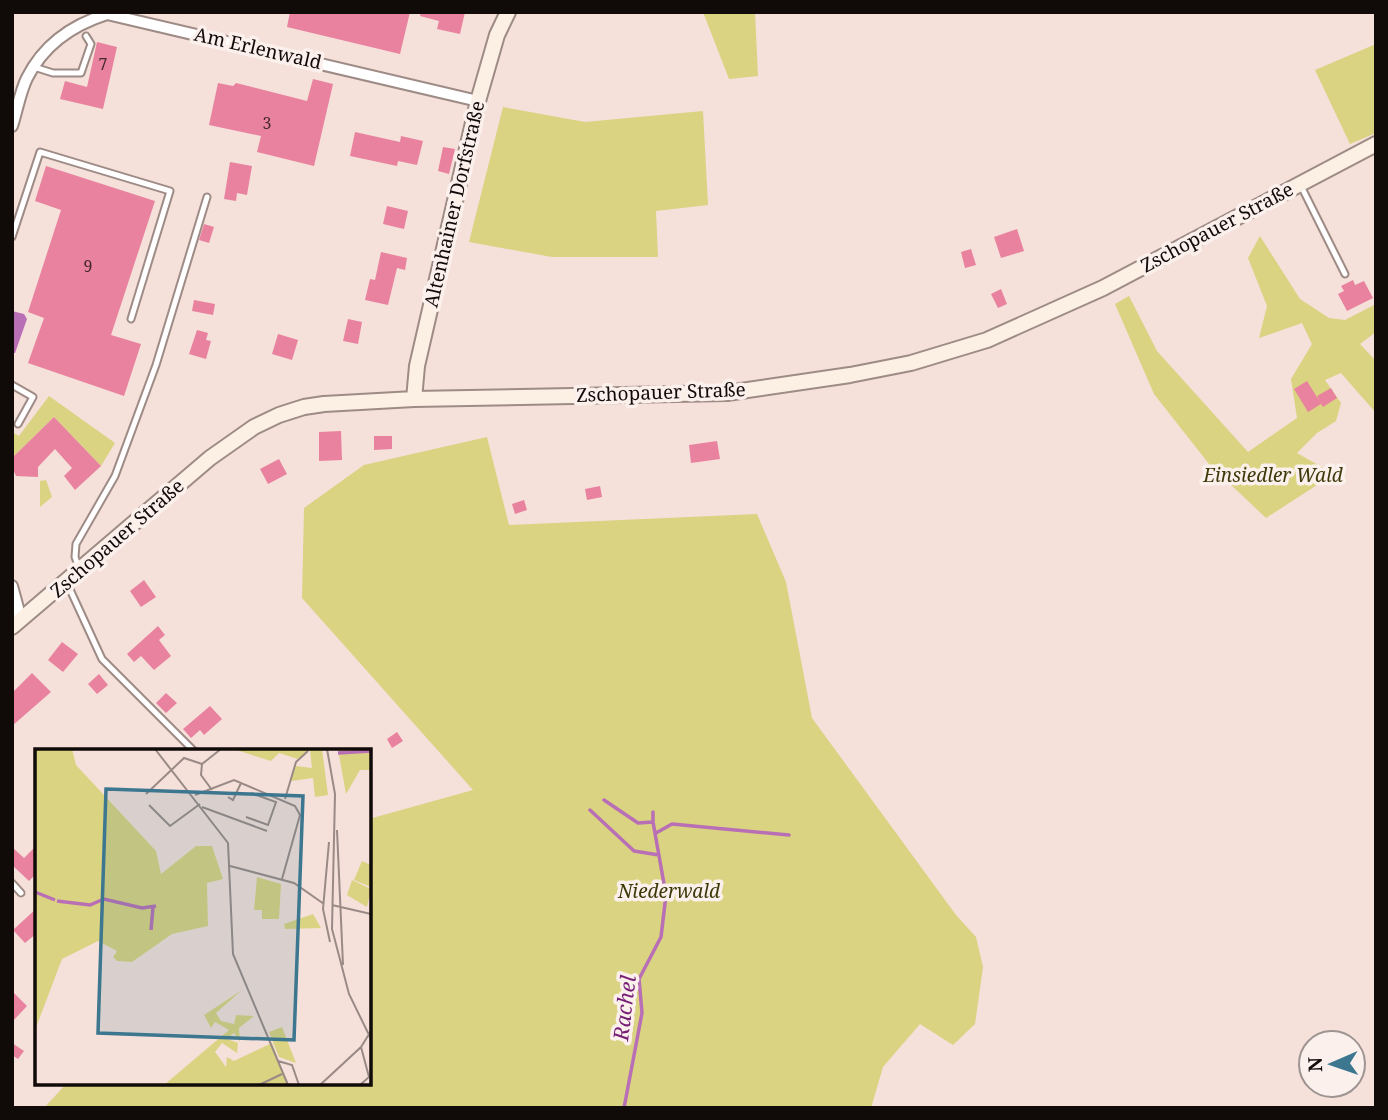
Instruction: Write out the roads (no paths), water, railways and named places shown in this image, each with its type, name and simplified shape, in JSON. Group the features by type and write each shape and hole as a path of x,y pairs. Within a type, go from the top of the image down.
{"street":[{"name":"Altenhainer Dorfstraße","path":"414,399 417,366 478,101 496,35 508,12"},
{"name":"Am Erlenwald","path":"12,126 16,100 26,80 55,40 70,29 107,14 478,101"},
{"name":"Zschopauer Straße","path":"14,625 210,458 254,427 279,415 304,407 414,399 727,393 911,363 987,340 1085,296 1376,144"},
{"path":"12,586 18,608 14,625"}],"lane":[{"path":"34,67 53,73 82,73 91,44 86,36"},
{"path":"12,237 40,152 170,191 131,319"},
{"path":"1299,184 1345,274"},
{"path":"81,570 75,557 76,544 115,476 156,365 207,197"},
{"path":"12,385 33,397 18,424"},
{"path":"67,582 102,659 192,749"},
{"path":"12,883 21,893"}],"waterway":[{"path":"604,800 638,823 653,822"},
{"path":"590,810 634,851 659,855"},
{"name":"Rachel","path":"624,1108 642,1013 639,979 661,937 666,895 653,812"},
{"path":"656,833 672,824 789,835"}],"park label":[{"name":"Einsiedler Wald","path":"1273,475"},
{"name":"Niederwald","path":"669,891"}]}
